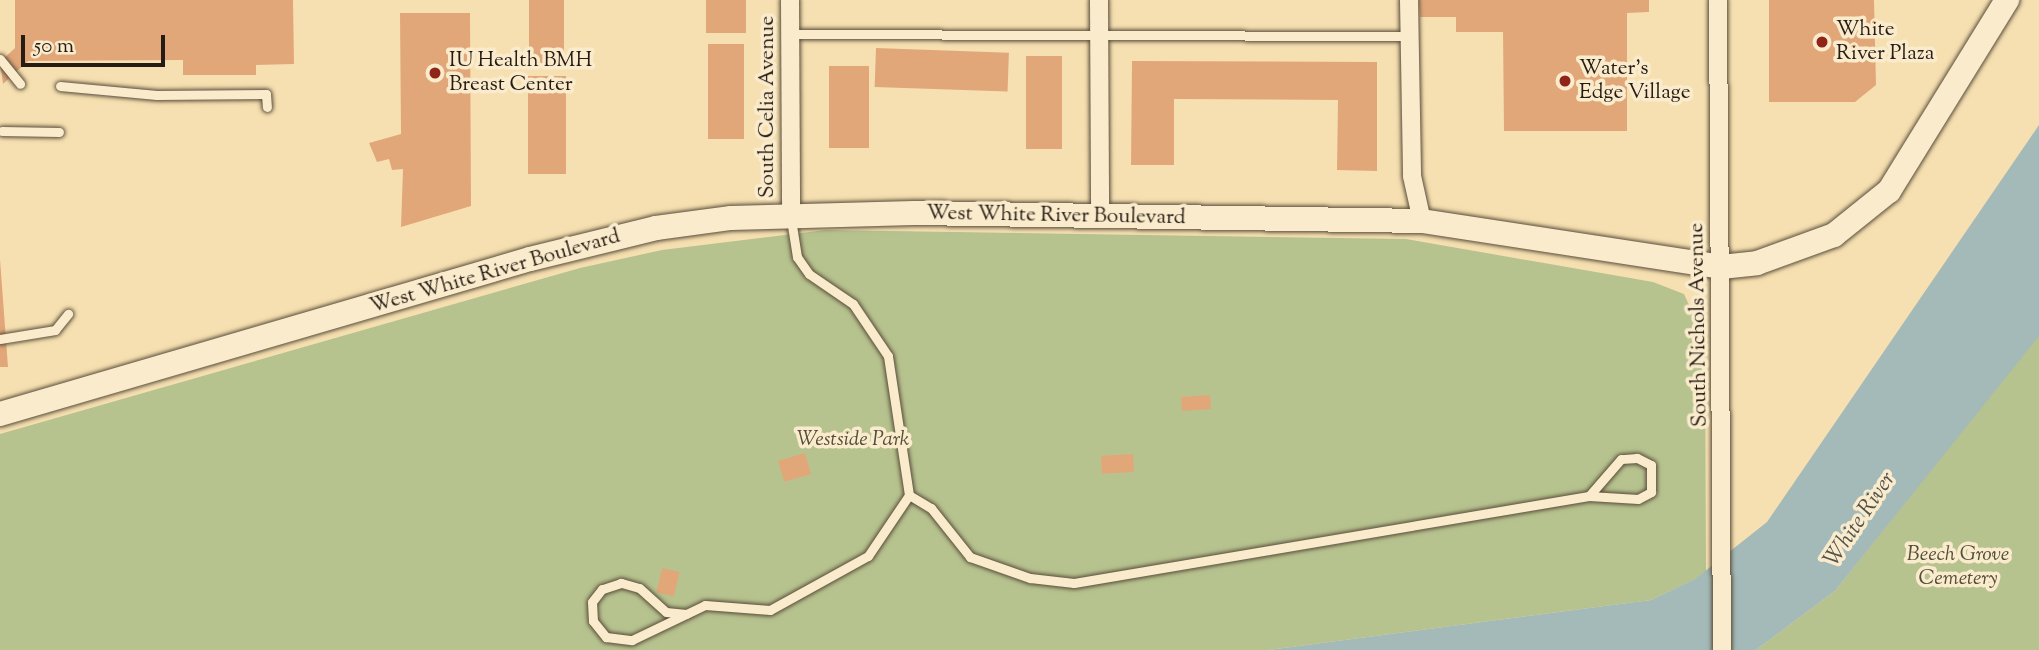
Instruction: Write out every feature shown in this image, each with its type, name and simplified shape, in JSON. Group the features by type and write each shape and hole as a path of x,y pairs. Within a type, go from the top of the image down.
{"street":[{"name":"South Celia Avenue","path":"790,0 791,214"},
{"path":"1099,0 1100,218"},
{"path":"1409,0 1412,176 1422,221"},
{"name":"South Nichols Avenue","path":"1718,0 1724,445 1721,650"},
{"name":"West White River Boulevard","path":"0,414 607,239 690,222 791,214 1422,221 1721,267 1812,247 1889,191 2007,0"}],"lane":[{"path":"790,34 1408,36"},
{"path":"0,59 20,84"},
{"path":"60,86 157,94 266,94 267,107"},
{"path":"2,131 59,132"},
{"path":"686,614 666,612 639,589 621,583 602,589 592,603 593,621 606,637 632,640 705,605 770,610 868,556 909,495 888,356 853,304 809,274 797,257 791,214"},
{"path":"0,339 55,330 68,314"},
{"path":"909,495 930,508 970,557 1030,578 1074,583 1589,496 1638,499 1651,492 1651,466 1637,458 1621,459 1589,496"}],"green space":[{"name":"Westside Park","path":"826,230 1406,239 1653,282 1684,294 1705,340 1706,574 1651,600 1268,650 0,650 0,434 580,268 662,250"},
{"name":"Beech Grove Cemetery","path":"2039,334 2039,650 1756,650 1835,591"}],"water":[{"name":"White River","path":"2039,125 2039,336 1835,591 1756,650 1268,650 1651,600 1695,579 1767,522"}],"building":[{"path":"15,0 293,0 294,64 256,65 256,75 183,75 183,60 28,61 3,84 0,62 15,48"},
{"path":"529,0 564,0 564,66 529,66"},
{"path":"706,0 746,0 746,33 706,33"},
{"name":"Water's Edge Village","path":"1419,0 1649,0 1649,12 1627,13 1627,131 1504,131 1503,32 1456,32 1456,17 1420,17"},
{"name":"White River Plaza","path":"1769,0 1874,0 1876,85 1855,102 1769,102"},
{"name":"IU Health BMH Breast Center","path":"400,13 470,13 471,206 401,227 403,169 392,170 389,159 377,162 369,143 401,134"},
{"path":"708,44 744,44 744,139 708,139"},
{"path":"876,48 1009,53 1008,92 875,87"},
{"path":"1026,56 1062,56 1062,149 1026,149"},
{"path":"1132,61 1377,62 1377,171 1337,170 1338,100 1174,99 1174,165 1131,165"},
{"path":"829,66 869,66 869,148 829,148"},
{"path":"528,76 566,76 566,174 528,174"},
{"path":"0,259 8,367 0,367"},
{"path":"1210,395 1211,409 1182,411 1181,397"},
{"path":"805,453 811,474 784,482 778,461"},
{"path":"1133,454 1134,472 1102,474 1101,456"},
{"path":"662,568 680,572 674,596 656,592"}],"place":[{"name":"White River Plaza","path":"1822,42"},
{"name":"IU Health BMH Breast Center","path":"435,73"},
{"name":"Water's Edge Village","path":"1565,81"}]}
